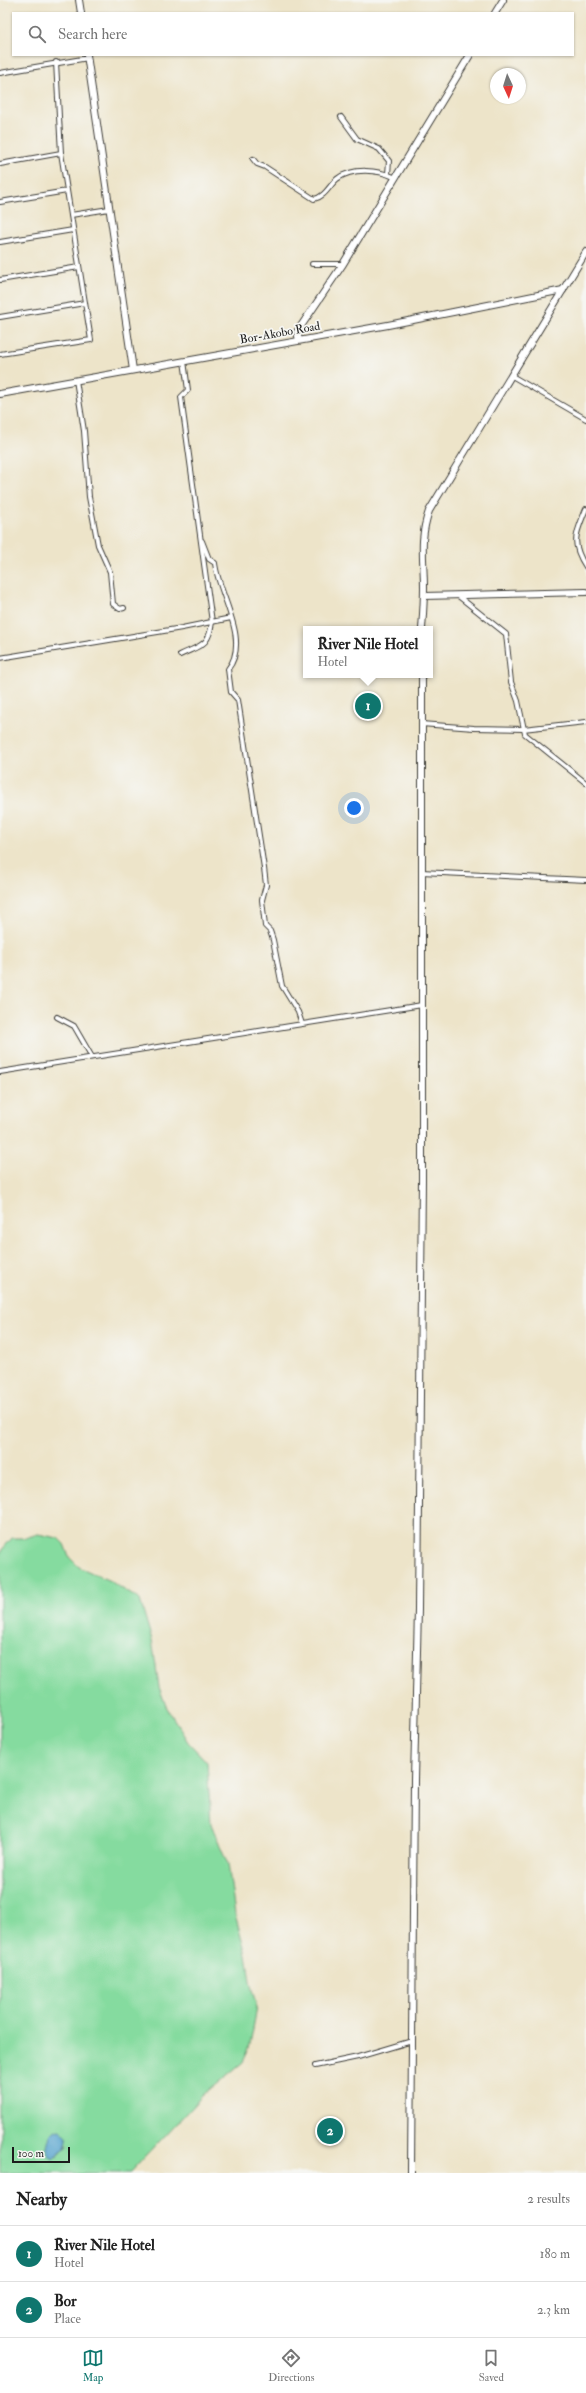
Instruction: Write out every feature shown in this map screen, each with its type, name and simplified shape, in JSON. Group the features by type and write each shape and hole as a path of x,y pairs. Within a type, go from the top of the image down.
{"street":[{"path":"79,0 81,12"},
{"path":"496,12 503,0"},
{"path":"0,73 87,56 133,370"},
{"path":"299,340 297,332 343,264 391,176 469,56"},
{"path":"0,354 91,340 61,154 56,62"},
{"path":"341,117 347,123 357,139 379,149 389,161 391,176"},
{"path":"0,164 61,154"},
{"path":"253,159 257,164 265,166 314,199 319,199 331,186 348,174 376,171 391,176"},
{"path":"0,202 67,191"},
{"path":"71,215 110,209"},
{"path":"0,242 73,230"},
{"path":"422,626 424,596 422,529 429,511 586,252"},
{"path":"312,264 343,264"},
{"path":"0,280 79,267"},
{"name":"Bor-Akobo Road","path":"0,394 388,325 563,290"},
{"path":"0,317 85,303"},
{"path":"180,655 205,644 210,633 212,622 202,541 183,418 182,397 188,390 184,361"},
{"path":"512,376 586,419"},
{"path":"76,380 84,431 90,498 98,545 110,572 113,604 120,609 124,608"},
{"path":"586,509 575,538 579,556 586,567"},
{"path":"202,541 209,559 215,563 236,631 233,663 228,669 231,692 238,700 264,868 266,885 262,900 265,926 270,931 273,940 282,986 298,1012 302,1024"},
{"path":"424,596 585,594"},
{"path":"457,596 506,634 511,682 518,701 525,734 586,783"},
{"path":"0,658 231,618"},
{"path":"411,2173 419,1470 422,1005 422,678"},
{"path":"421,724 474,728 523,729 586,722"},
{"path":"421,872 586,880"},
{"path":"0,1072 422,1005"},
{"path":"57,1017 74,1026 92,1057"},
{"path":"315,2066 358,2057 412,2041"}],"green space":[{"path":"38,1534 58,1538 64,1544 69,1557 79,1567 110,1581 140,1600 152,1640 159,1687 166,1706 188,1742 207,1762 211,1824 228,1864 235,1914 246,1954 250,1982 257,2008 249,2049 243,2062 203,2095 130,2173 0,2173 0,1552 12,1538 25,1538","holes":["50,2137 66,2141 67,2146 57,2156 47,2147"]}],"water":[{"path":"61,2129 68,2136 65,2148 53,2158 47,2155 49,2138 54,2132"}],"place":[{"name":"River Nile Hotel","path":"368,706"},
{"name":"Bor","path":"330,2131"}]}
